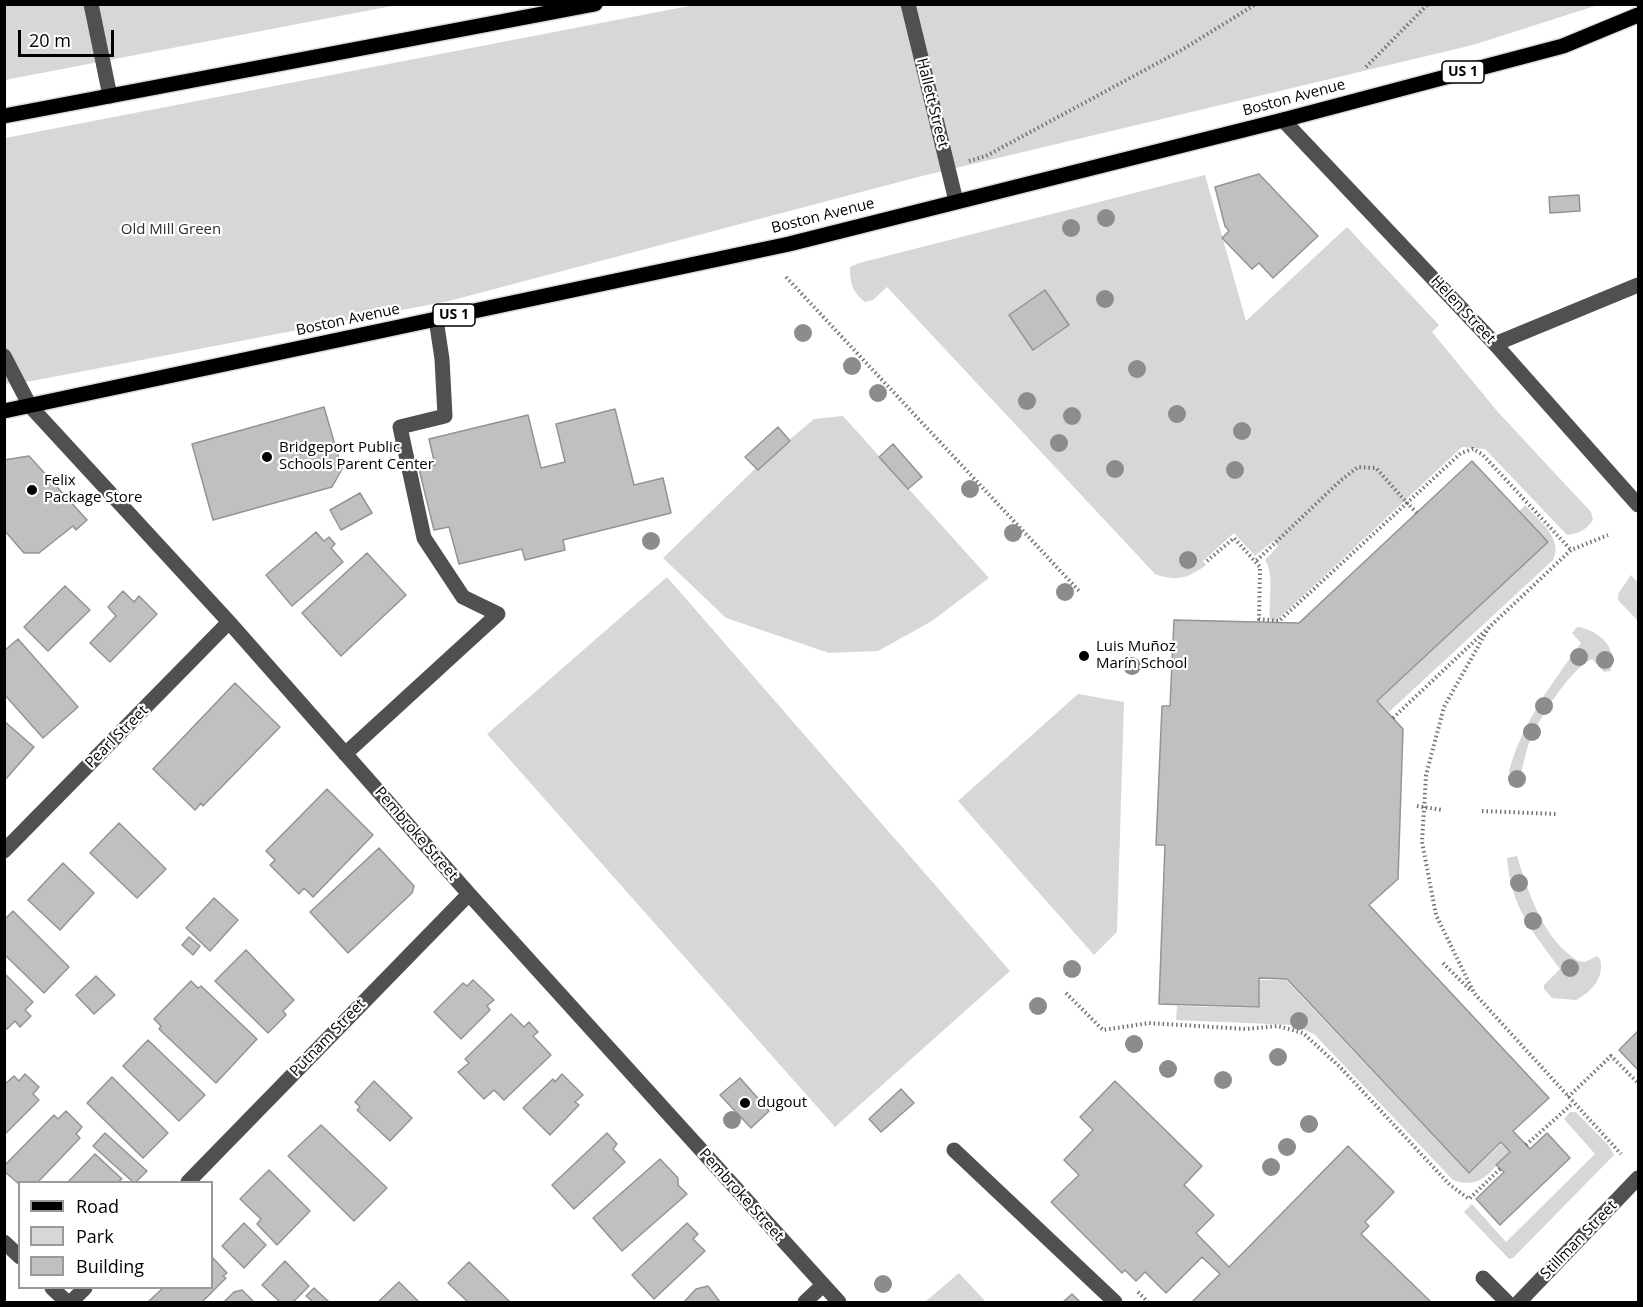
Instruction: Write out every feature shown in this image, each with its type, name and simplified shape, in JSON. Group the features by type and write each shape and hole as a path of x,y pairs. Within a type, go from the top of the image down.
{"main road":[{"path":"4,116 595,4"},
{"name":"Boston Avenue","path":"4,411 789,244 1283,120 1563,46 1638,15"}],"street":[{"path":"91,4 110,96"},
{"name":"Hallett Street","path":"908,4 956,201"},
{"name":"Helen Street","path":"1283,120 1495,344 1638,505"},
{"path":"1495,344 1638,285"},
{"path":"345,754 498,614 463,597 424,538 400,427 445,416 442,359 436,319"},
{"name":"Pembroke Street","path":"4,356 30,406 230,622 469,894 839,1302"},
{"name":"Pearl Street","path":"4,851 230,622"},
{"name":"Putnam Street","path":"189,1181 469,894"},
{"path":"954,1150 1115,1302"},
{"name":"Stillman Street","path":"1519,1302 1638,1178"},
{"path":"4,1242 18,1255"},
{"path":"1483,1278 1507,1302"},
{"path":"805,1302 822,1285"},
{"path":"54,1289 69,1302 83,1289"}],"path":[{"path":"948,168 986,156 1180,51 1256,4"},
{"path":"1366,67 1428,4"},
{"path":"786,277 1080,592"},
{"path":"1207,561 1234,538 1260,567 1259,620 1279,621 1461,453 1473,449 1482,454 1571,550"},
{"path":"1255,562 1340,481 1358,467 1376,468 1417,513"},
{"path":"1393,718 1571,550 1608,535"},
{"path":"1474,993 1436,915 1422,842 1426,775 1444,707 1489,627"},
{"path":"1416,806 1442,810"},
{"path":"1482,811 1556,814"},
{"path":"1443,963 1474,993 1621,1154"},
{"path":"1066,993 1103,1030 1149,1023 1246,1029 1278,1026 1303,1034 1340,1067 1450,1185 1469,1198 1500,1169"},
{"path":"1568,1097 1611,1056 1638,1083"},
{"path":"1526,1145 1573,1103"}],"green space":[{"path":"5,5 397,5 5,80"},
{"name":"Old Mill Green","path":"694,5 1598,5 1473,45 918,177 449,301 32,381 5,384 5,138"},
{"path":"1205,175 1246,321 1347,227 1439,325 1432,332 1497,411 1591,512 1593,520 1585,529 1567,535 1485,449 1462,447 1276,621 1270,620 1270,573 1265,560 1278,546 1273,541 1255,556 1234,533 1203,561 1206,565 1194,573 1176,578 1155,574 887,287 873,300 865,302 857,295 853,287 850,267 859,263"},
{"path":"843,416 989,578 932,621 878,651 829,653 726,618 663,558 757,467 814,419"},
{"path":"1525,505 1552,537 1555,545 1553,560 1389,712 1378,701 1548,542 1519,511"},
{"path":"1631,575 1638,583 1638,621 1618,600 1618,594"},
{"path":"667,577 1010,971 835,1127 487,734"},
{"path":"1577,627 1592,632 1605,642 1612,655 1610,671 1604,672 1592,659 1574,673 1555,697 1532,736 1518,788 1509,785 1511,775 1509,771 1530,720 1581,643 1572,633"},
{"path":"1078,694 1124,702 1117,932 1094,955 958,801"},
{"path":"1517,856 1532,900 1555,941 1578,961 1585,962 1597,956 1600,959 1601,966 1596,984 1576,1000 1552,998 1544,989 1544,985 1560,969 1524,918 1518,905 1509,875 1507,858"},
{"path":"1260,980 1286,980 1469,1174 1501,1144 1509,1152 1492,1171 1479,1180 1463,1183 1453,1180 1314,1034 1294,1025 1176,1020 1177,1006 1259,1008"},
{"path":"1570,1112 1576,1112 1609,1146 1614,1155 1513,1258 1509,1259 1464,1212 1472,1204 1506,1242 1595,1154 1564,1119"},
{"path":"959,1273 986,1302 925,1302"}],"building":[{"path":"1259,174 1318,236 1273,278 1259,263 1252,269 1222,238 1229,231 1225,226 1215,187"},
{"path":"1579,195 1580,211 1550,213 1549,197"},
{"path":"1045,290 1069,325 1033,350 1009,315"},
{"name":"Bridgeport Public Schools Parent Center","path":"324,407 342,469 332,487 213,520 192,444"},
{"path":"615,409 634,485 663,478 671,513 563,540 565,550 525,560 522,549 459,564 449,527 434,530 419,469 435,465 429,439 528,415 541,468 565,462 556,424"},
{"path":"778,427 790,441 758,470 745,457"},
{"path":"893,444 922,477 908,489 879,457"},
{"name":"Felix Package Store","path":"29,456 87,520 76,530 73,526 39,553 24,553 4,530 4,460"},
{"path":"1472,461 1548,542 1377,701 1403,729 1398,879 1369,905 1549,1098 1513,1131 1530,1149 1547,1133 1570,1158 1500,1225 1476,1199 1504,1172 1496,1165 1510,1152 1501,1142 1469,1173 1287,979 1259,978 1259,1007 1159,1004 1165,845 1156,845 1162,706 1170,706 1174,620 1299,623"},
{"path":"360,493 372,513 341,530 330,510"},
{"path":"316,532 324,541 329,537 335,544 331,548 343,562 292,606 266,575"},
{"path":"367,553 406,595 341,656 302,613"},
{"path":"65,586 90,610 48,651 24,627"},
{"path":"123,591 134,602 139,596 157,614 110,662 90,643 116,616 108,607"},
{"path":"18,639 78,707 43,738 4,694 4,651"},
{"path":"235,683 280,727 203,806 201,803 195,810 153,769"},
{"path":"4,721 34,747 4,781"},
{"path":"327,789 373,835 313,897 304,888 299,894 270,865 275,860 266,851"},
{"path":"119,823 166,869 137,898 90,853"},
{"path":"379,848 414,886 412,893 348,953 310,912"},
{"path":"63,863 94,893 60,930 28,900"},
{"path":"214,898 238,920 210,951 186,928"},
{"path":"13,911 69,967 44,993 4,954 4,920"},
{"path":"189,937 200,946 193,955 182,945"},
{"path":"246,950 294,1000 283,1011 286,1015 268,1033 215,981"},
{"path":"4,973 33,1002 25,1010 31,1016 20,1027 15,1021 7,1029 4,1026"},
{"path":"96,976 115,995 94,1014 76,995"},
{"path":"473,980 494,1000 487,1006 490,1010 461,1039 434,1012 463,983 467,986"},
{"path":"191,981 198,988 201,986 257,1039 216,1083 159,1029 161,1026 154,1019"},
{"path":"511,1014 524,1027 529,1022 538,1032 533,1036 551,1055 504,1100 494,1090 484,1099 458,1072 469,1063 465,1059"},
{"path":"1638,1031 1638,1070 1619,1050"},
{"path":"148,1040 205,1095 179,1121 123,1066"},
{"path":"25,1074 39,1087 33,1094 39,1100 4,1135 4,1085 14,1076 19,1081"},
{"path":"562,1074 583,1095 575,1102 579,1105 550,1135 523,1108 553,1079 555,1082"},
{"path":"112,1077 168,1133 143,1158 87,1103"},
{"name":"dugout","path":"740,1078 769,1111 751,1128 720,1095"},
{"path":"374,1081 412,1118 390,1141 357,1110 360,1107 355,1102"},
{"path":"1115,1081 1202,1166 1184,1185 1214,1215 1196,1233 1229,1267 1348,1146 1394,1192 1365,1222 1369,1226 1361,1234 1431,1302 1192,1302 1220,1274 1202,1257 1166,1293 1145,1272 1136,1281 1125,1270 1122,1273 1051,1202 1079,1175 1064,1160 1093,1130 1080,1117"},
{"path":"901,1089 914,1103 881,1132 869,1119"},
{"path":"66,1111 82,1127 76,1134 80,1138 39,1181 18,1181 18,1183 4,1171 4,1166 54,1115 58,1119"},
{"path":"321,1125 387,1188 354,1221 288,1156"},
{"path":"105,1133 147,1171 137,1181 132,1181 93,1146"},
{"path":"607,1133 617,1144 613,1149 625,1162 574,1209 552,1185"},
{"path":"95,1154 122,1179 119,1181 69,1181"},
{"path":"660,1159 678,1178 678,1185 687,1194 622,1251 593,1218"},
{"path":"269,1170 310,1211 277,1245 257,1224 261,1219 240,1199"},
{"path":"244,1223 266,1245 244,1268 222,1246"},
{"path":"687,1223 698,1234 693,1239 705,1251 654,1299 632,1275"},
{"path":"213,1258 227,1273 223,1276 226,1278 202,1302 148,1302 162,1289 213,1289"},
{"path":"285,1261 309,1286 293,1302 280,1302 262,1285"},
{"path":"469,1262 510,1302 468,1302 448,1283"},
{"path":"399,1282 419,1302 378,1302"},
{"path":"708,1286 720,1302 684,1302 696,1289"},
{"path":"314,1288 329,1302 313,1302 306,1296"},
{"path":"242,1290 254,1302 224,1302 234,1292"},
{"path":"1072,1294 1080,1302 1063,1302"}],"place":[{"name":"Bridgeport Public Schools Parent Center","path":"267,457"},
{"name":"Felix Package Store","path":"32,490"},
{"name":"Luis Muñoz Marín School","path":"1084,656"},
{"name":"dugout","path":"745,1103"}]}
